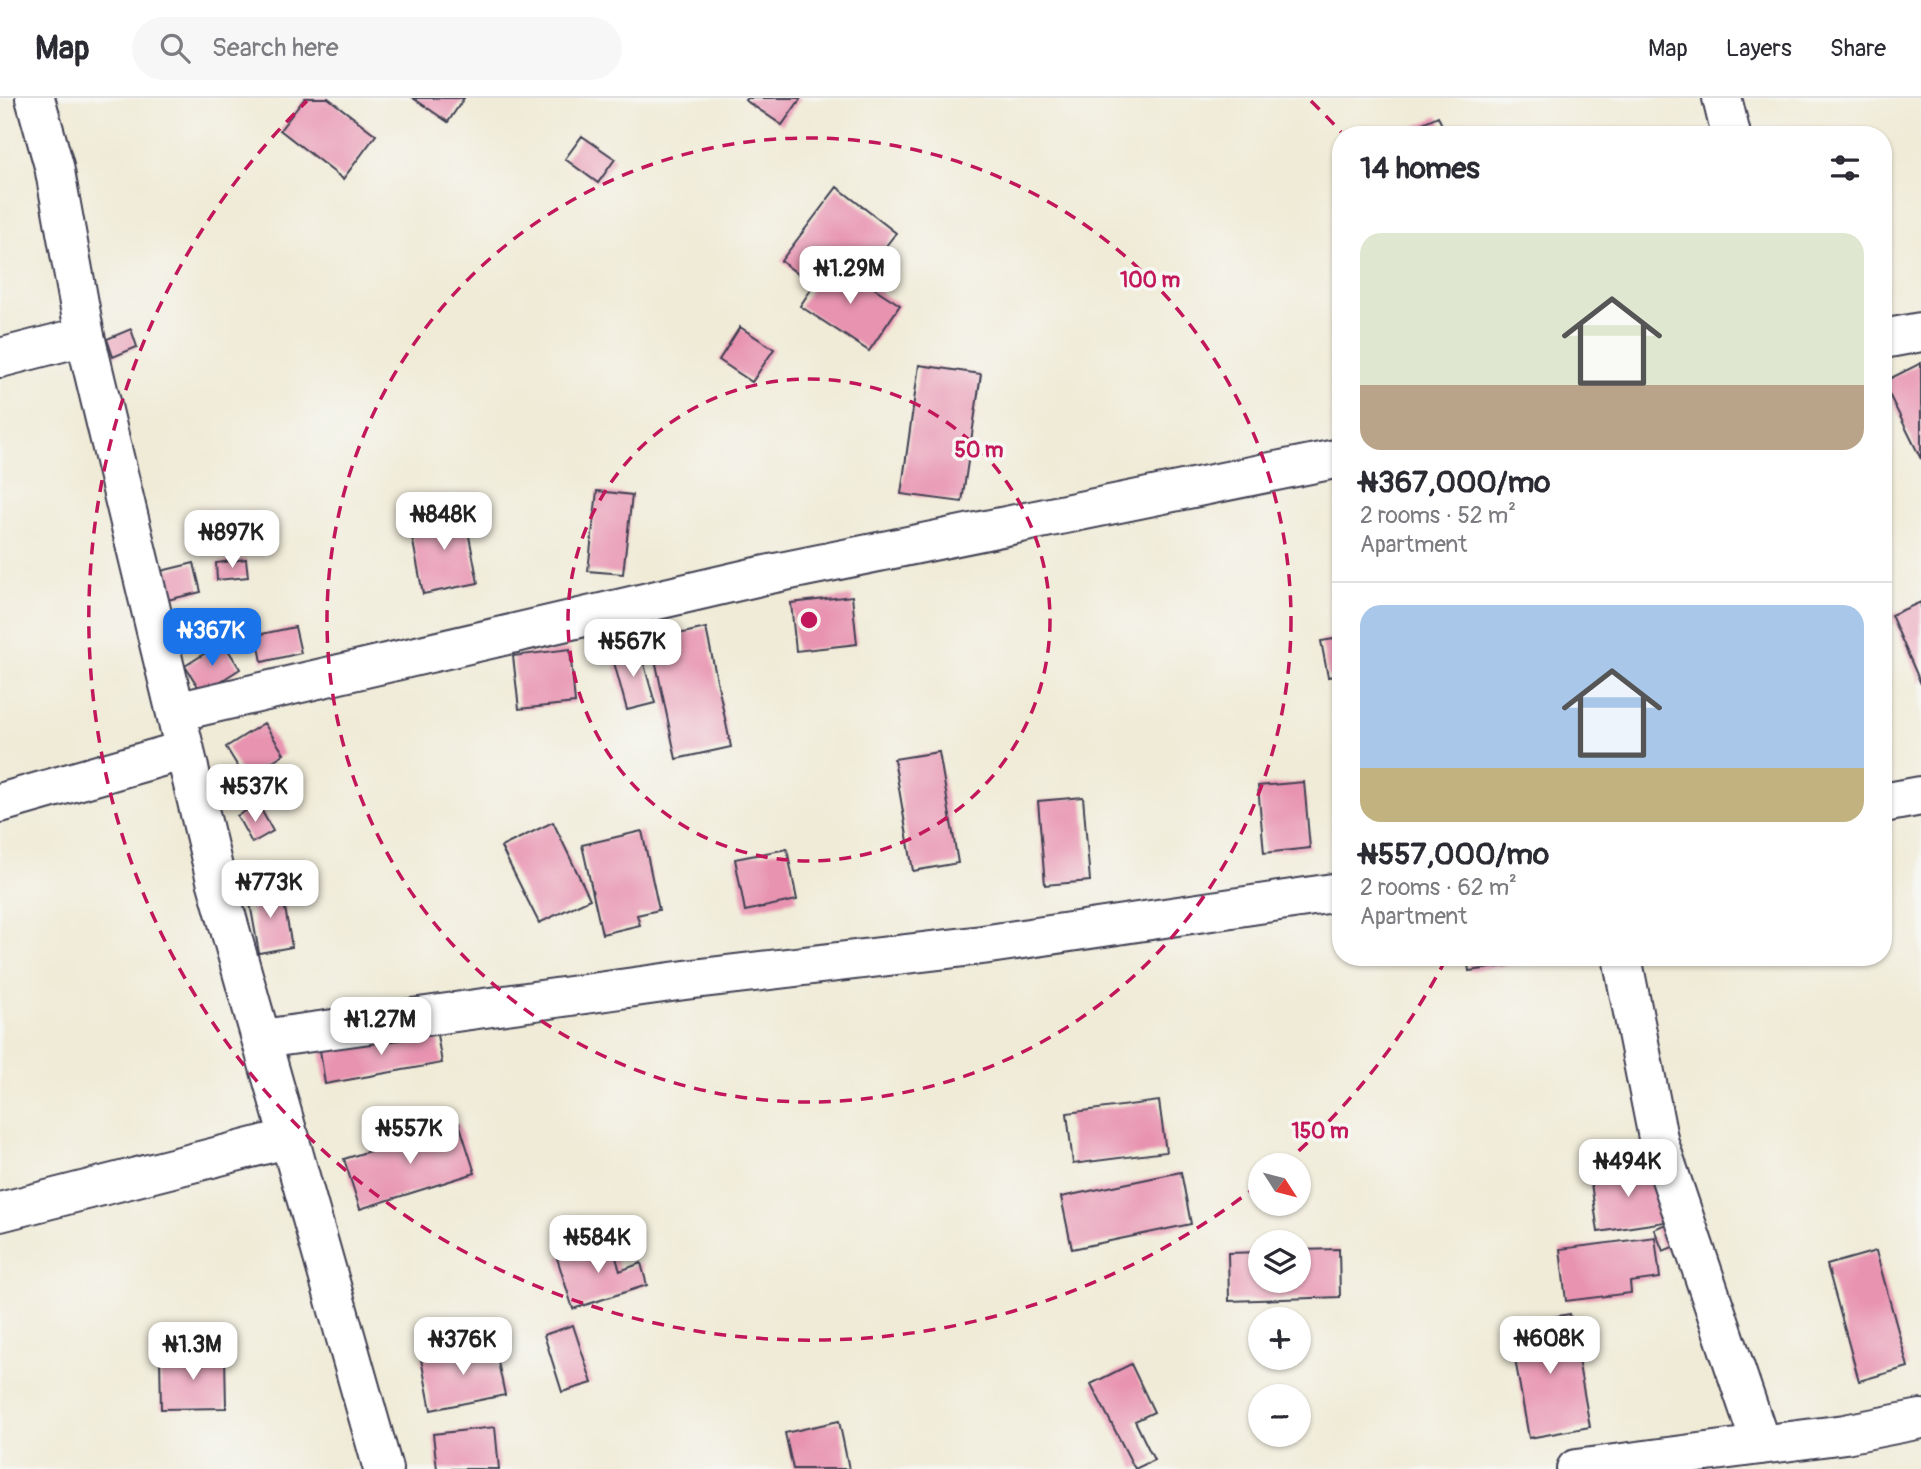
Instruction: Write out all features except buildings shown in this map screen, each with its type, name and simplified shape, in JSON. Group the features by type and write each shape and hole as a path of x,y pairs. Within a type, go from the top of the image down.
{"street":[{"path":"35,98 54,166 85,336 216,880 383,1469"},
{"path":"1722,98 1729,126"},
{"path":"1892,337 1921,332"},
{"path":"0,358 85,336"},
{"path":"176,712 756,577 1332,460"},
{"path":"0,803 185,750"},
{"path":"1892,801 1921,796"},
{"path":"262,1040 685,980 982,946 1332,893"},
{"path":"1624,966 1659,1143 1761,1445"},
{"path":"0,1212 290,1138"},
{"path":"1576,1469 1845,1434 1921,1419"}]}
